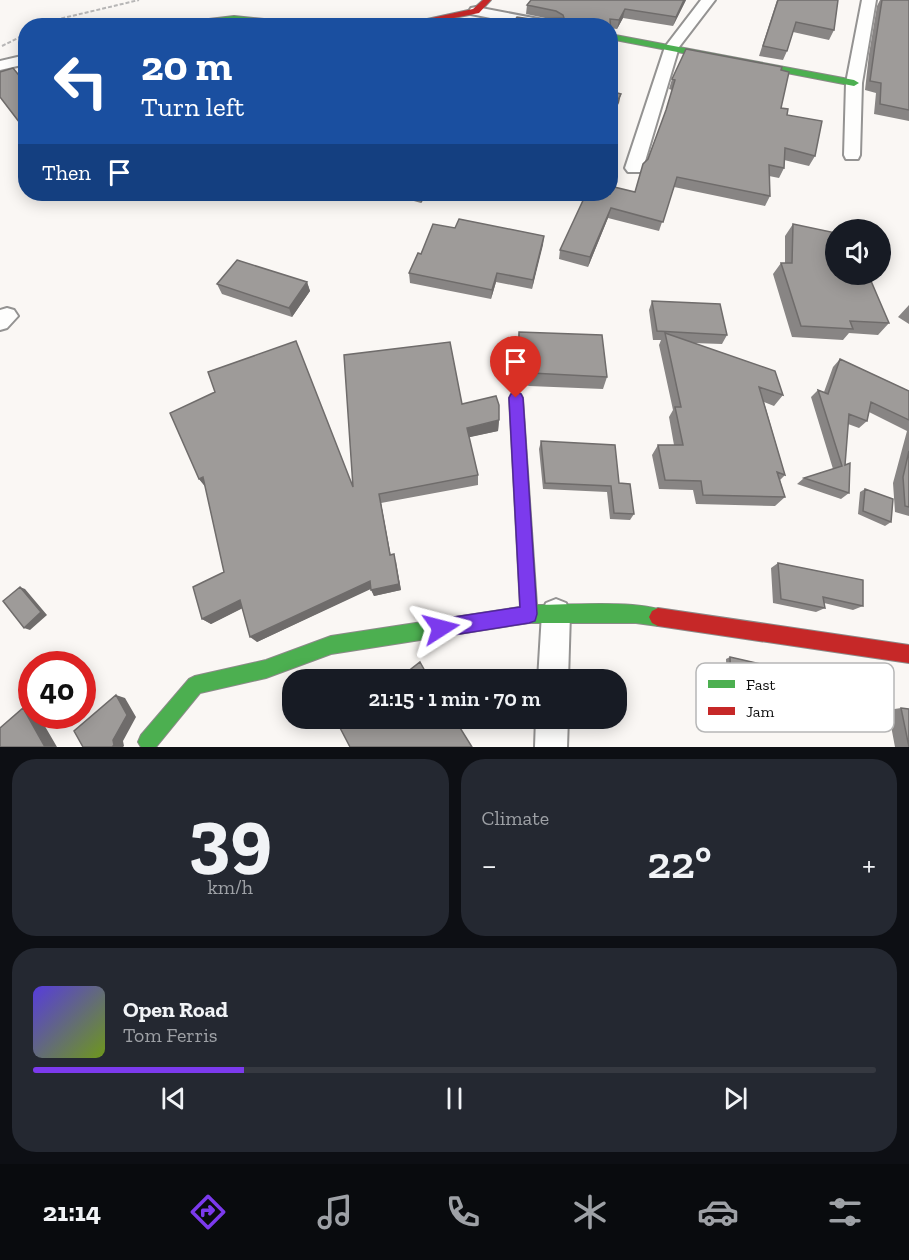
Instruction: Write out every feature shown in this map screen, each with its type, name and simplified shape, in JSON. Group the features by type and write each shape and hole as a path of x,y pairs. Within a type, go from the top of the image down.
{"street":[{"path":"476,11 487,0"},
{"path":"634,168 672,47 708,0"},
{"path":"852,155 855,83 869,0"},
{"path":"440,18 476,11 512,18"},
{"path":"207,18 240,16 255,18"},
{"path":"618,37 855,83"},
{"path":"0,66 18,60"},
{"path":"516,398 542,614 551,669"},
{"path":"148,742 195,685 266,669 331,645 542,614 636,614 909,654"},
{"path":"550,747 551,729"}],"path":[{"path":"63,18 139,0"},
{"path":"0,47 18,38"}],"building":[{"path":"531,0 684,0 676,17 625,9 619,20 618,18 564,18 556,11 527,5"},
{"path":"778,0 838,0 834,30 796,22 787,51 763,46"},
{"path":"882,0 909,0 909,110 880,104 881,83 870,81"},
{"path":"686,49 782,67 781,70 789,72 781,108 788,109 787,115 822,121 815,156 785,148 784,168 769,165 770,196 677,177 663,222 611,208 590,257 560,250 583,201 618,201 618,188 635,192 643,164 648,159 666,110 675,80 672,79"},
{"path":"13,68 18,74 18,121 0,97 0,72"},
{"path":"459,219 544,236 533,280 497,273 492,290 409,273 418,253 421,254 433,224 455,228"},
{"path":"793,224 825,231 825,285 873,285 889,323 850,321 853,329 801,326 781,263 792,263"},
{"path":"237,260 307,282 289,308 217,284"},
{"path":"652,301 720,304 727,335 657,331"},
{"path":"519,332 602,335 607,377 531,373 519,370"},
{"path":"665,333 775,371 783,395 759,387 785,475 777,472 785,497 703,495 701,481 665,480 658,445 683,445 675,407 681,407"},
{"path":"296,341 353,487 344,355 450,342 462,404 496,396 499,405 499,420 467,428 478,475 379,494 390,555 394,554 399,584 371,590 370,581 250,637 240,600 202,619 193,587 224,572 203,477 199,479 170,413 215,392 208,372"},
{"path":"840,359 909,391 909,420 871,402 867,421 849,414 845,465 850,463 849,493 804,478 842,466 818,390 828,394"},
{"path":"541,441 615,445 619,483 630,484 634,514 614,513 611,486 545,483"},
{"path":"909,451 909,507 905,506 903,477"},
{"path":"865,489 893,499 891,522 863,511"},
{"path":"778,563 863,580 863,606 823,597 825,608 781,599"},
{"path":"20,587 41,612 24,628 3,601"},
{"path":"730,657 757,663 730,663"},
{"path":"420,662 424,669 411,669"},
{"path":"116,695 127,715 113,740 112,747 83,747 74,731 96,729 96,712"},
{"path":"901,708 909,709 909,747"},
{"path":"18,712 18,729 35,729 45,747 0,747 0,728"},
{"path":"341,729 461,729 472,747 350,747"}],"traffic: fast":[{"path":"618,38 854,83"},
{"path":"516,398 529,614"},
{"path":"148,742 195,685 266,669 331,645 529,614 636,614 658,617"}],"traffic: jam":[{"path":"440,18 476,11 487,0"},
{"path":"658,617 909,654"}],"route":[{"path":"441,628 529,614 516,398"}]}
